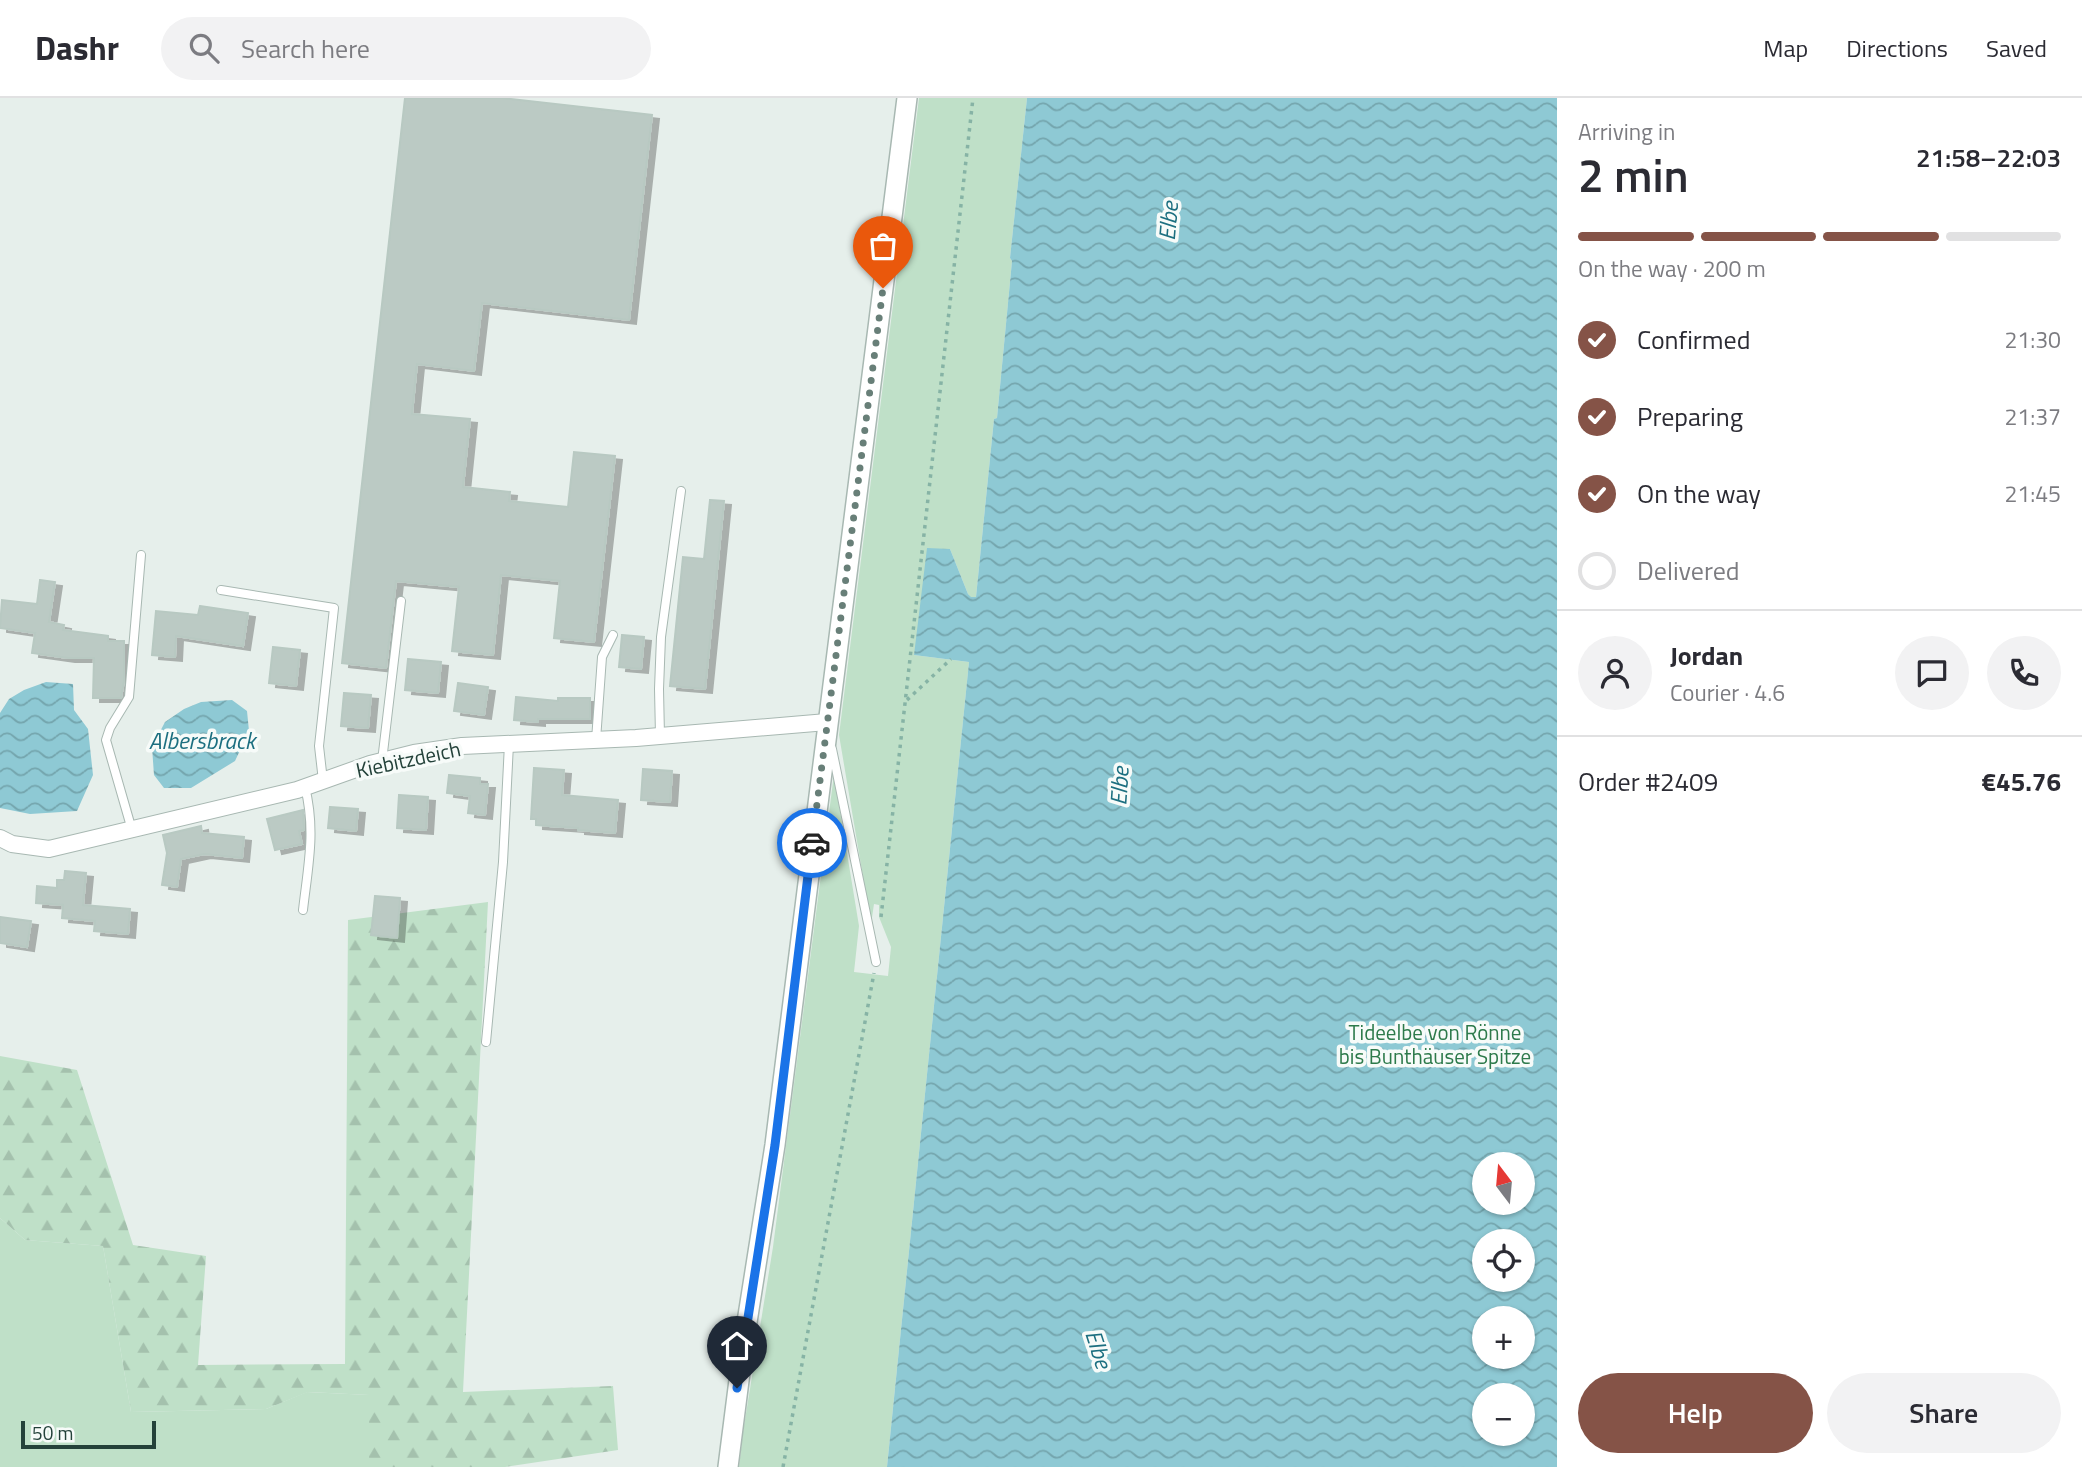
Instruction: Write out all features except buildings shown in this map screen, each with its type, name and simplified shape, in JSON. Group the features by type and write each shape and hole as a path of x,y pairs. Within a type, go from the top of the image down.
{"street":[{"path":"728,1467 744,1340 775,1145 907,98"},
{"name":"Kiebitzdeich","path":"0,838 12,844 49,849 305,787 382,761 462,746 660,736 827,723"}],"lane":[{"path":"660,736 661,637 681,491"},
{"path":"132,830 106,740 110,728 129,697 141,555"},
{"path":"221,590 334,607 320,746 323,781"},
{"path":"382,761 401,601"},
{"path":"596,740 602,657 613,635"},
{"path":"827,723 876,962"},
{"path":"485,1042 503,862 509,744"},
{"path":"303,910 312,832 305,787"}],"path":[{"path":"881,921 973,98"},
{"path":"905,702 951,659"},
{"path":"783,1467 876,962"}],"green space":[{"path":"919,98 1027,98 997,418 994,419 976,597 971,598 968,594 950,549 914,655 969,662 887,1467 739,1467 773,1247 834,774 859,926 854,972 888,976 891,947 879,917 879,905 874,904 871,924 839,735"},
{"path":"488,902 463,1392 613,1386 618,1450 505,1467 369,1467 369,1395 308,1392 266,1409 131,1412 103,1246 25,1240 0,1218 0,1056 77,1070 133,1245 206,1256 198,1365 345,1364 348,920"},
{"path":"0,1218 25,1240 103,1246 131,1412 266,1409 307,1392 370,1395 369,1467 0,1467"}],"water":[{"name":"Elbe","path":"1027,98 1557,98 1557,1467 887,1467 969,662 914,655 927,548 950,549 968,594 976,597 1012,261 1010,258"},
{"path":"46,682 73,684 74,710 88,729 93,775 77,811 30,814 0,808 0,713 9,699"},
{"name":"Albersbrack","path":"232,700 247,711 249,731 235,761 191,788 164,788 154,775 152,747 165,722 184,709 201,702"}],"way so far":[{"path":"812,843 883,288"}],"route":[{"path":"737,1388 775,1145 812,843"}],"park label":[{"name":"Tideelbe von Rönne bis Bunthäuser Spitze","path":"1435,1044"}]}
